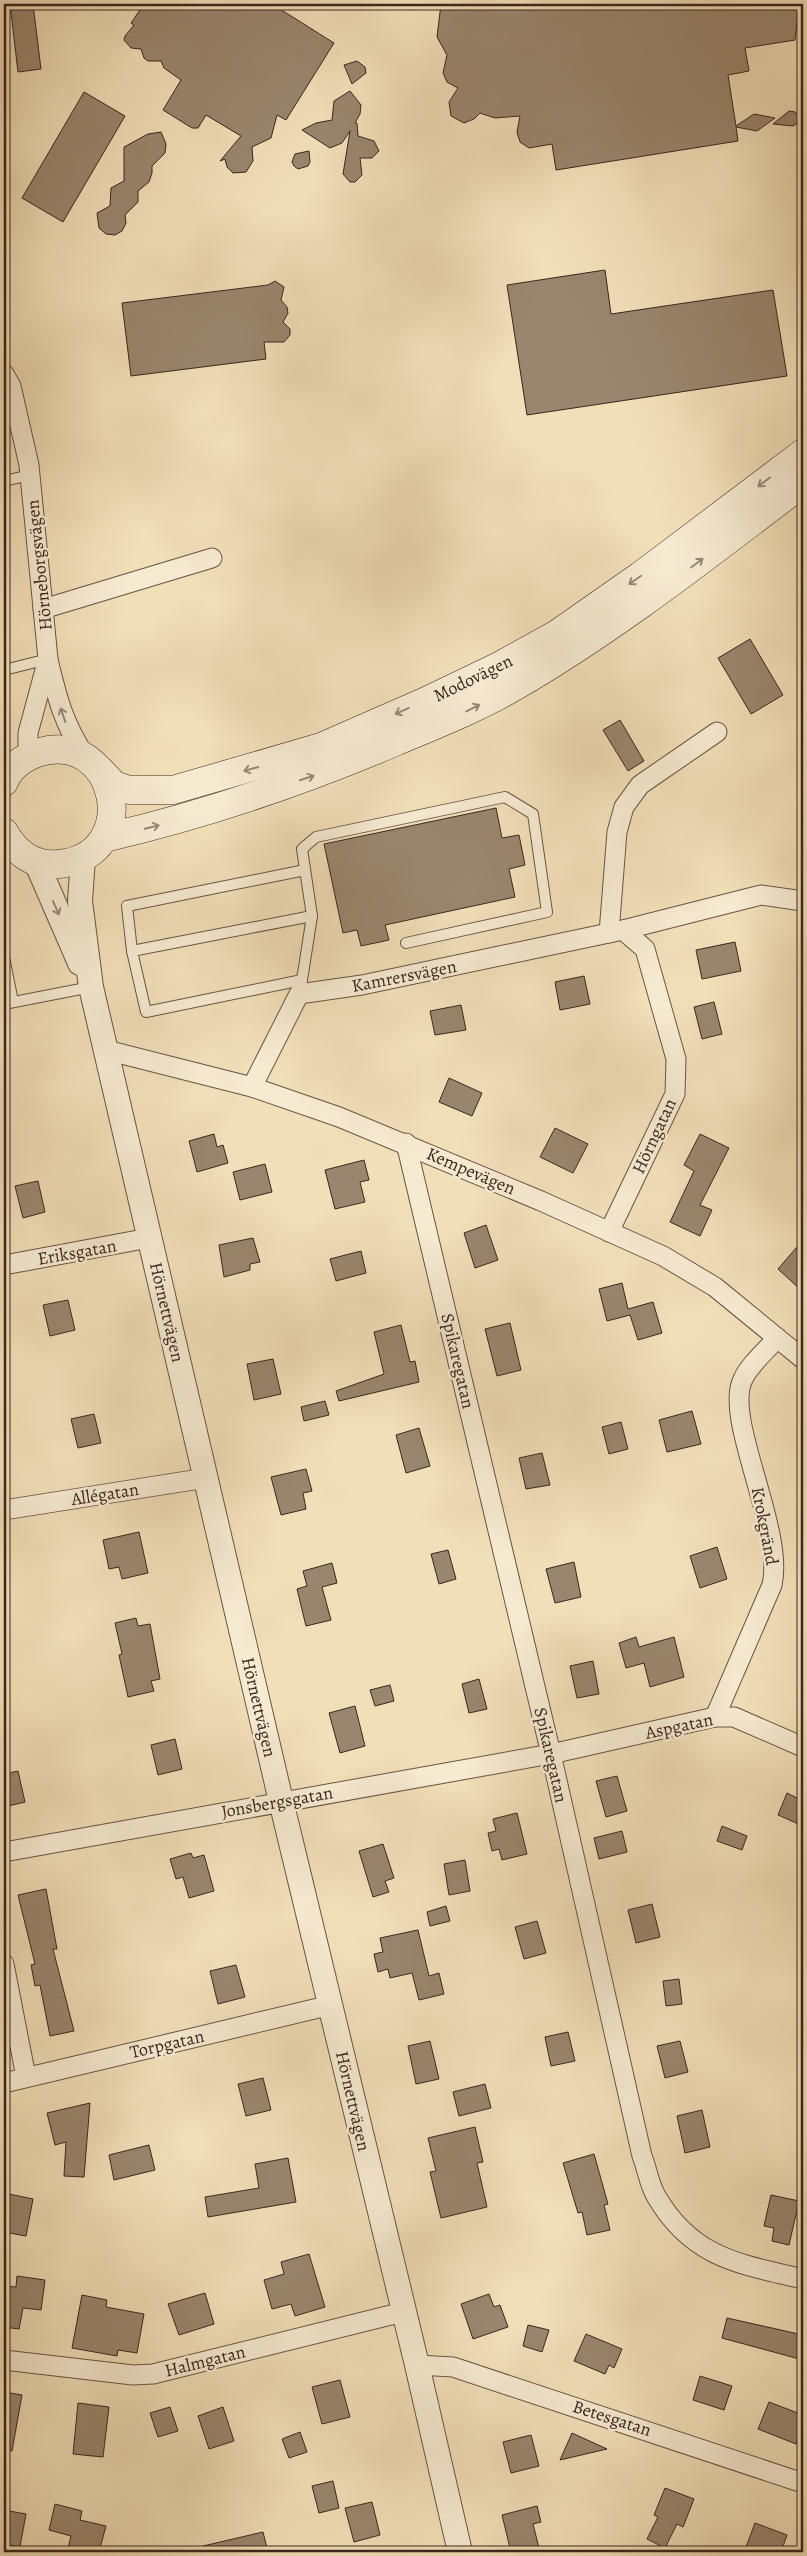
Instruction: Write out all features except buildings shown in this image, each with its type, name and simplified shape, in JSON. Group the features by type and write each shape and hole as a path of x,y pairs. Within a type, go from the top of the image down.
{"main road":[{"name":"Modovägen","path":"93,764 114,785 129,790 174,790 321,747 426,701 501,665 556,634 640,576 803,453"},
{"name":"Modovägen","path":"104,838 190,817 326,771 474,708 570,653 654,596 803,483"},
{"path":"4,782 16,765 28,756 47,750 60,750 93,764 109,786 113,804 112,821 104,838 95,849 83,858 56,865 36,864 6,840"}],"street":[{"name":"Hörneborgsvägen","path":"4,374 11,386 30,475 48,659 28,733 28,756"},
{"path":"43,608 212,558"},
{"path":"48,659 61,713 68,731 93,764"},
{"path":"616,931 617,832 624,808 640,785 717,732"},
{"name":"Hörnettvägen","path":"83,858 80,902 91,987 281,1801 417,2365 460,2552"},
{"path":"36,864 91,987"},
{"name":"Kamrersvägen","path":"301,987 362,985 616,931 761,895 803,901"},
{"name":"Hörngatan","path":"609,1232 675,1094 676,1059 645,948 616,931"},
{"path":"252,1087 301,987"},
{"name":"Kempevägen","path":"106,1050 252,1087 339,1117 406,1143 609,1232 663,1256 715,1287 803,1359"},
{"name":"Spikaregatan","path":"406,1143 551,1754 642,2156 655,2195 676,2224 698,2245 734,2262 803,2279"},
{"name":"Eriksgatan","path":"4,1265 149,1238"},
{"name":"Krokgränd","path":"715,1716 772,1585 775,1570 769,1528 741,1420 738,1396 742,1380 777,1338"},
{"name":"Allégatan","path":"4,1510 206,1478"},
{"name":"Aspgatan","path":"551,1754 715,1716 734,1717 803,1747"},
{"name":"Jonsbergsgatan","path":"4,1852 551,1754"},
{"path":"4,1964 26,2077"},
{"name":"Torpgatan","path":"4,2083 331,2005"},
{"name":"Halmgatan","path":"4,2360 133,2375 153,2374 403,2312"},
{"name":"Betesgatan","path":"417,2365 453,2368 803,2483"}],"lane":[{"path":"4,481 30,475"},
{"path":"4,670 48,659"},
{"path":"305,870 128,906 132,951 146,1012 301,987 312,916 302,849 316,837 505,797 533,814 546,912 406,943"},
{"path":"132,951 312,916"},
{"path":"4,957 8,1003 91,987"}]}
